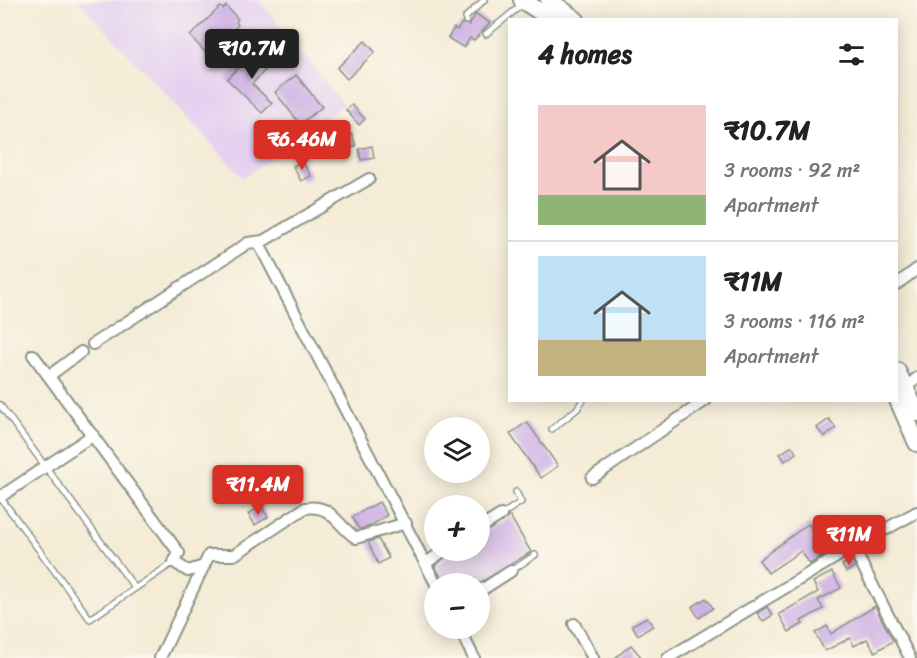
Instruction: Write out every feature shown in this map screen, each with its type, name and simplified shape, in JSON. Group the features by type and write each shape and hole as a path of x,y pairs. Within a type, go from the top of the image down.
{"main road":[{"path":"549,0 573,18"},
{"path":"524,1 550,18"},
{"path":"898,373 917,413"},
{"path":"906,388 917,443"}],"street":[{"path":"93,344 248,243 258,242 369,179"},
{"path":"258,242 431,573"},
{"path":"898,283 917,269"},
{"path":"49,376 81,352"},
{"path":"33,355 179,553 174,562 188,571 204,566"},
{"path":"592,478 703,402"},
{"path":"0,496 46,468 93,435"},
{"path":"160,658 209,555 234,555 305,508 318,506 328,511 346,531 356,538 406,523"},
{"path":"668,658 853,547 917,512"},
{"path":"490,522 501,515"},
{"path":"853,547 910,658"},
{"path":"490,585 511,571"},
{"path":"574,624 593,658"},
{"path":"464,639 474,658"}],"lane":[{"path":"466,21 466,17 484,0"},
{"path":"486,34 524,1"},
{"path":"552,429 576,410 582,402"},
{"path":"0,405 135,588"},
{"path":"501,515 521,502 516,492"},
{"path":"0,496 90,619 174,562"},
{"path":"511,571 535,555"}],"shaded area":[{"path":"78,0 259,0 344,105 243,178"}],"building":[{"path":"226,6 238,19 236,22 238,25 207,54 190,36 220,7 223,9"},
{"path":"476,14 490,23 474,40 470,38 464,48 448,38 454,28 457,30 462,23 469,25"},
{"path":"365,41 375,52 347,79 337,68"},
{"path":"256,50 271,64 252,84 272,103 262,113 227,79"},
{"path":"296,75 322,107 300,124 275,92"},
{"path":"352,105 365,119 359,125 346,110"},
{"path":"352,134 356,146 339,152 335,140"},
{"path":"372,146 374,158 361,160 359,149"},
{"path":"302,161 311,176 301,181 293,166"},
{"path":"829,419 836,428 824,437 817,428"},
{"path":"527,422 558,466 541,478 510,434"},
{"path":"792,446 796,453 785,461 780,454"},
{"path":"379,502 387,515 372,525 359,529 352,517"},
{"path":"261,506 268,517 255,525 248,514"},
{"path":"510,516 531,552 490,577 490,573 439,573 435,566 441,561 490,561 490,529"},
{"path":"808,524 831,551 810,564 801,551 768,573 759,560"},
{"path":"378,539 389,558 378,564 368,542"},
{"path":"851,560 855,567 846,572 842,565"},
{"path":"832,572 841,588 818,600 823,609 801,621 803,624 789,632 779,614 818,592 813,582"},
{"path":"706,598 713,608 699,618 692,607"},
{"path":"875,606 893,641 875,652 867,639 854,646 850,638 825,651 815,633 827,626 831,634"},
{"path":"767,607 773,615 763,621 757,613"},
{"path":"647,617 653,626 638,635 632,625"},
{"path":"631,645 642,658 615,658"}]}
